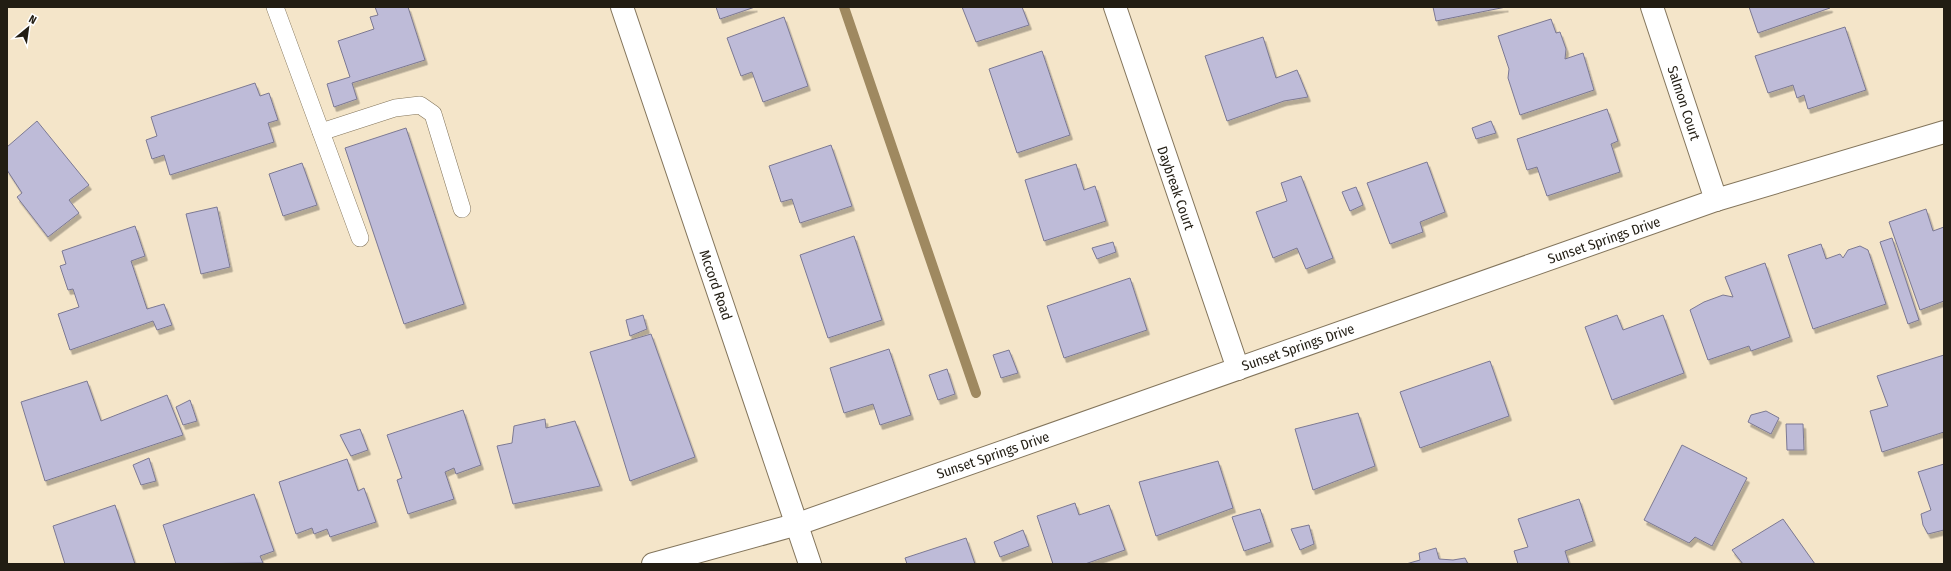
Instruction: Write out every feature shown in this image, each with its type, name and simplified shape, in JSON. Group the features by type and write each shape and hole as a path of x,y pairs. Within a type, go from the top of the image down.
{"street":[{"name":"Mccord Road","path":"622,7 798,524 810,564"},
{"name":"Daybreak Court","path":"1114,7 1238,369"},
{"name":"Salmon Court","path":"1652,7 1716,200"},
{"name":"Sunset Springs Drive","path":"653,564 798,524 1716,200 1944,132"}],"lane":[{"path":"275,7 360,238"},
{"path":"321,132 395,108 420,106 433,114 462,209"}],"building":[{"path":"375,7 408,7 425,60 352,83 357,99 334,107 327,84 350,77 338,41 374,29 370,17 378,15"},
{"path":"716,7 755,7 720,19"},
{"path":"962,7 1022,7 1029,25 976,42"},
{"path":"1433,7 1506,7 1436,21"},
{"path":"1749,7 1830,7 1830,8 1758,33"},
{"path":"784,17 808,86 763,102 752,72 741,76 727,38"},
{"path":"1551,19 1556,33 1560,32 1566,49 1565,59 1583,53 1594,90 1520,115 1508,78 1509,69 1498,36"},
{"path":"1845,27 1866,90 1808,109 1804,95 1797,98 1793,85 1768,93 1755,56"},
{"path":"1263,37 1276,78 1297,70 1308,97 1284,101 1227,121 1205,56"},
{"path":"1042,51 1070,135 1017,153 989,69"},
{"path":"255,83 260,96 269,93 278,120 268,123 274,142 170,175 164,155 152,159 146,140 157,136 151,117"},
{"path":"1607,109 1618,141 1611,144 1620,172 1547,196 1537,167 1527,170 1517,139"},
{"path":"37,121 89,185 69,200 79,213 48,237 17,197 22,193 7,170 7,147"},
{"path":"1491,121 1496,133 1476,139 1472,128"},
{"path":"406,128 464,304 404,324 345,148"},
{"path":"831,145 852,206 800,223 792,199 781,202 769,166"},
{"path":"1427,162 1445,212 1420,222 1423,232 1390,244 1367,183"},
{"path":"302,163 317,205 283,216 269,174"},
{"path":"1076,164 1084,190 1095,186 1106,221 1044,241 1025,180"},
{"path":"1301,176 1333,258 1306,269 1297,248 1273,258 1256,212 1287,201 1281,183"},
{"path":"1356,187 1363,205 1350,211 1342,192"},
{"path":"217,207 230,267 201,274 186,214"},
{"path":"1926,209 1933,231 1944,227 1944,301 1920,310 1889,222"},
{"path":"135,226 145,256 131,261 147,309 164,304 172,325 157,330 153,321 70,350 58,314 79,307 73,289 68,290 60,266 66,264 62,251"},
{"path":"854,236 882,320 828,338 800,255"},
{"path":"1892,238 1919,320 1908,324 1880,242"},
{"path":"1113,242 1116,252 1097,259 1092,248"},
{"path":"1821,244 1826,259 1840,254 1843,258 1848,250 1860,246 1868,250 1886,304 1813,329 1788,255"},
{"path":"1765,263 1790,337 1751,351 1749,346 1708,360 1690,310 1704,302 1723,295 1733,297 1725,277"},
{"path":"1130,278 1147,330 1064,358 1047,306"},
{"path":"643,315 647,329 630,336 626,320"},
{"path":"1617,315 1623,330 1663,315 1684,373 1612,400 1585,327"},
{"path":"651,334 695,457 630,481 590,352"},
{"path":"889,349 911,415 880,425 873,404 844,413 830,368"},
{"path":"1009,350 1018,373 1001,378 993,355"},
{"path":"1944,355 1944,432 1882,452 1870,411 1888,406 1877,376"},
{"path":"1490,361 1509,416 1420,448 1400,392"},
{"path":"947,369 955,394 938,400 929,375"},
{"path":"87,381 101,421 167,395 183,435 45,481 21,402"},
{"path":"190,400 197,421 183,425 176,407"},
{"path":"463,410 481,465 456,474 454,468 445,472 454,499 408,514 397,480 402,478 387,435"},
{"path":"1766,411 1779,418 1771,434 1748,422 1751,415"},
{"path":"1358,413 1375,466 1313,490 1295,429"},
{"path":"545,419 546,428 575,421 600,486 513,504 497,446 512,443 514,426"},
{"path":"1786,424 1803,424 1804,450 1787,450"},
{"path":"360,429 368,450 351,456 340,435"},
{"path":"1682,445 1747,478 1712,546 1695,537 1689,543 1644,520"},
{"path":"149,458 156,481 141,485 133,465"},
{"path":"347,459 358,491 364,488 376,522 330,537 327,529 314,534 312,528 296,534 279,482"},
{"path":"1218,461 1233,508 1156,536 1139,482"},
{"path":"1944,464 1944,530 1928,534 1923,525 1921,514 1931,510 1918,472"},
{"path":"254,494 274,551 260,556 263,563 176,564 163,525"},
{"path":"1579,499 1593,541 1565,551 1569,564 1518,564 1514,551 1528,547 1518,519"},
{"path":"1075,503 1079,515 1109,505 1125,550 1085,564 1053,564 1037,516"},
{"path":"115,505 135,564 65,564 53,526"},
{"path":"1260,509 1271,542 1244,551 1232,517"},
{"path":"1783,519 1815,564 1743,564 1732,550"},
{"path":"1309,525 1314,544 1300,550 1291,529"},
{"path":"1023,530 1029,546 1000,557 994,542"},
{"path":"966,538 975,564 907,564 905,558"},
{"path":"1436,548 1439,559 1453,560 1465,558 1468,564 1406,564 1420,560 1419,553"}],"waterway":[{"path":"844,7 976,393"}]}
